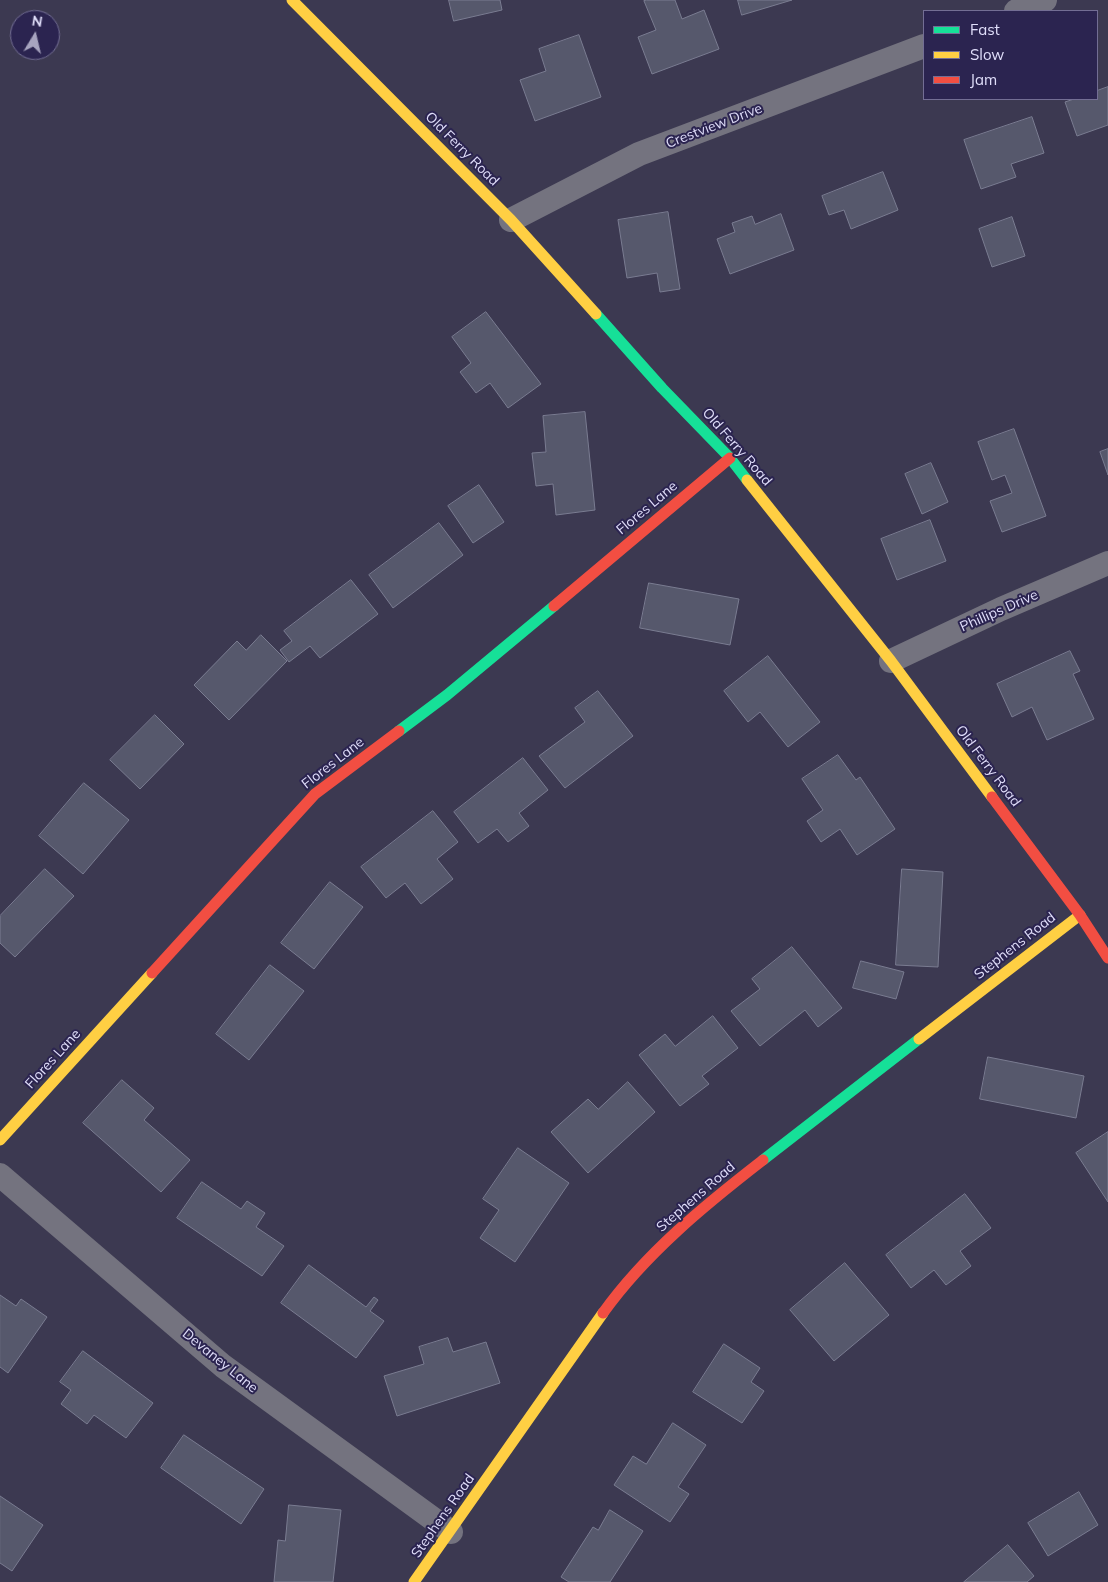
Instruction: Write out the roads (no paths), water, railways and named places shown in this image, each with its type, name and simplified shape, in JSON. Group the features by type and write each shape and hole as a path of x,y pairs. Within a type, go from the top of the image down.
{"street":[{"name":"Old Ferry Road","path":"292,0 511,220 662,388 730,458 891,662 1080,915 1108,958"},
{"path":"1019,10 1045,0"},
{"name":"Crestview Drive","path":"511,220 639,154 923,46"},
{"name":"Flores Lane","path":"0,1140 315,794 447,695 730,458"},
{"name":"Phillips Drive","path":"891,662 1001,609 1108,563"},
{"name":"Stephens Road","path":"414,1582 617,1294 664,1244 713,1199 1080,915"},
{"name":"Devaney Lane","path":"0,1175 223,1366 451,1532"}]}
